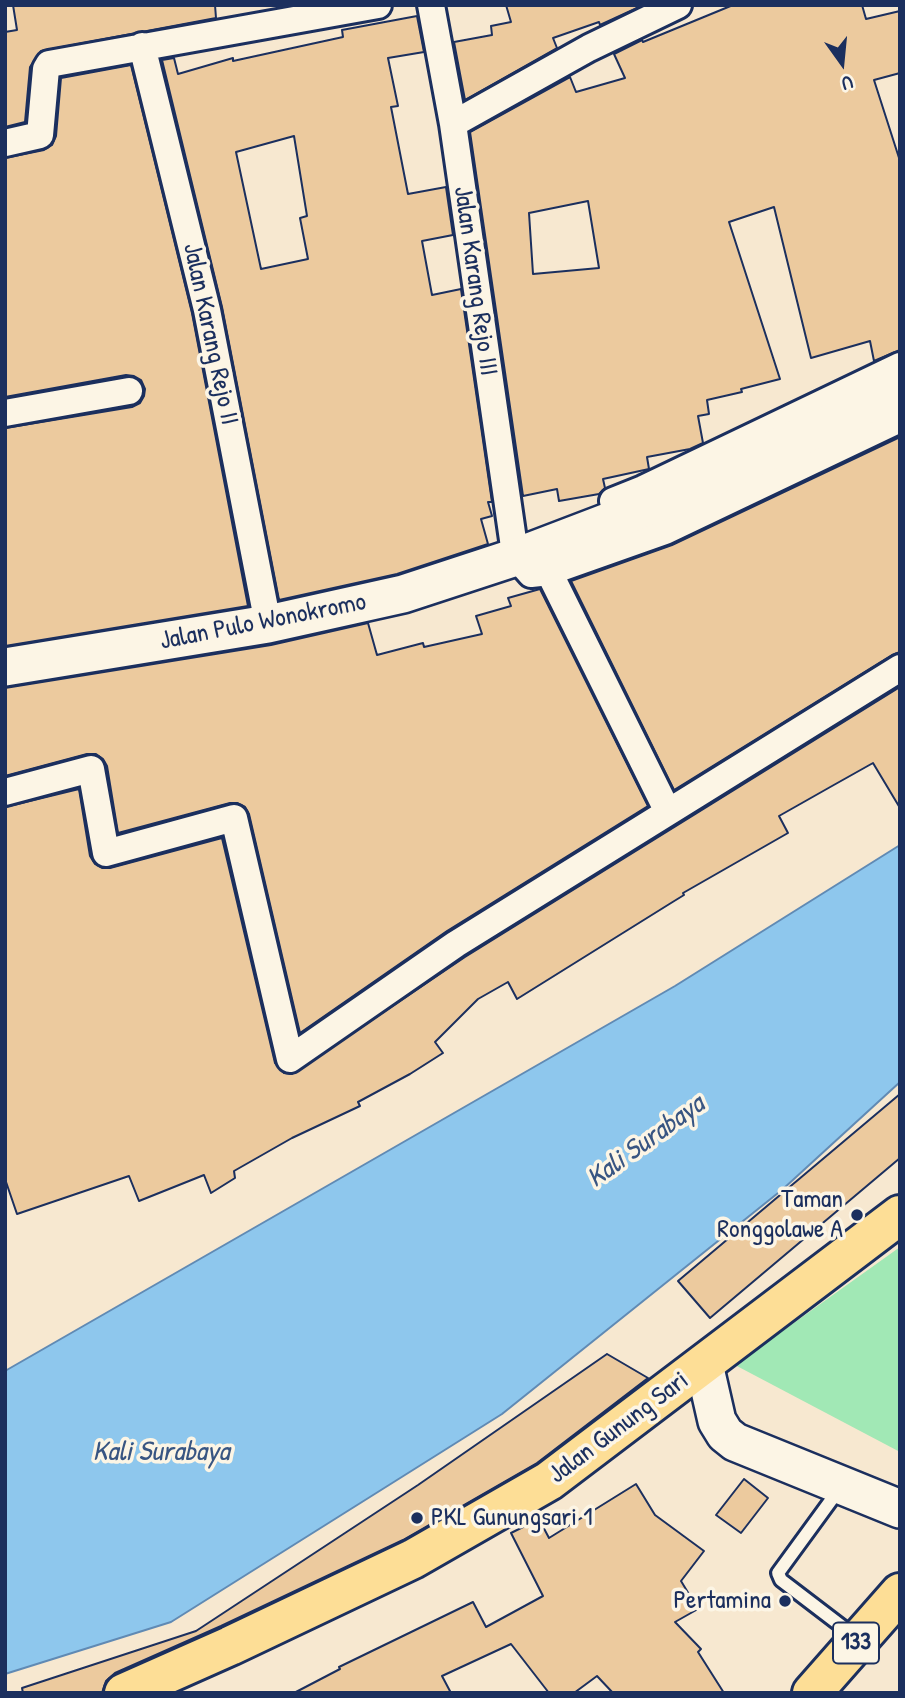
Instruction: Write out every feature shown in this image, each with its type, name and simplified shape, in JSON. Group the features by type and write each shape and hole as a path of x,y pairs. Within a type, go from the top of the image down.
{"main road":[{"name":"Jalan Pulo Wonokromo","path":"5,667 268,624 403,594 514,548 660,502 836,420 900,387"},
{"name":"Jalan Gunung Sari","path":"124,1693 230,1646 425,1552 549,1481 900,1215"},
{"path":"704,1364 717,1421 734,1442 900,1509"},
{"name":"133","path":"812,1693 900,1593"}],"street":[{"path":"5,143 40,135 46,69 49,64 377,5"},
{"name":"Jalan Karang Rejo III","path":"431,5 453,124 514,548"},
{"path":"453,124 589,48 678,5"},
{"name":"Jalan Karang Rejo II","path":"142,46 207,310 268,624"},
{"name":"Jalan Pulo Wonokromo","path":"514,548 900,366"},
{"path":"5,413 129,391"},
{"path":"514,548 531,574 549,572 665,531 900,419"},
{"path":"549,572 667,810"},
{"path":"5,792 91,768 106,853 234,818 290,1059 456,944 667,810 900,668"}],"lane":[{"path":"843,1485 778,1573 781,1580 859,1639"}],"green space":[{"path":"900,1247 900,1452 735,1365"}],"water":[{"name":"Kali Surabaya","path":"900,845 900,1082 783,1189 502,1414 171,1622 5,1674 5,1371 675,986"}],"building":[{"path":"13,5 215,5 216,18 41,51 30,67 25,122 5,127 5,32 17,30"},
{"path":"506,5 636,5 637,8 600,25 599,22 553,38 557,48 465,100 454,42 492,35 491,26 511,22"},
{"path":"733,5 862,5 866,19 900,11 900,73 874,80 900,161 900,350 874,361 870,341 811,358 774,207 729,222 780,379 707,400 709,414 698,416 703,443 690,449 647,457 649,469 603,479 605,488 599,494 559,501 557,489 523,496 470,132 570,77 576,92 625,78 614,54 642,40 643,42","holes":["588,201 599,268 533,274 529,213"]},
{"path":"417,16 424,52 388,58 398,106 391,107 408,194 446,187 453,235 422,241 432,295 461,289 492,516 481,519 488,544 397,574 279,600 222,307 162,60 174,58 178,74 233,58 233,61 343,37 342,30","holes":["294,136 307,216 300,218 308,259 261,269 236,152"]},
{"path":"131,65 192,313 248,606 5,646 5,428 132,407 140,403 145,389 141,380 126,375 5,397 5,158 44,150 52,145 56,136 61,78"},
{"path":"900,437 900,652 674,790 571,581 672,545"},
{"path":"540,589 648,806 447,931 300,1033 249,814 245,807 230,803 118,833 107,766 96,754 87,754 5,776 5,688 271,645 368,623 377,655 423,643 424,647 482,634 476,616 511,606 508,598"},
{"path":"900,687 900,808 873,763 779,816 788,833 683,893 684,895 517,999 508,982 478,999 435,1042 443,1053 358,1102 360,1106 292,1138 234,1171 235,1178 211,1193 204,1175 139,1201 129,1176 17,1214 5,1179 5,807 79,789 90,856 95,864 102,868 222,838 275,1063 284,1073 292,1074 465,957"},
{"path":"900,1094 900,1158 710,1318 678,1281"},
{"name":"PKL Gunungsari 1","path":"607,1354 648,1378 537,1463 403,1540 115,1673 106,1681 102,1693 23,1693 22,1688 196,1631 418,1485"},
{"path":"744,1479 768,1498 741,1533 716,1515"},
{"path":"636,1484 655,1515 704,1551 681,1581 698,1609 675,1622 701,1649 698,1652 724,1693 613,1693 597,1676 574,1693 549,1693 511,1644 442,1676 451,1693 294,1693 340,1669 339,1667 473,1602 486,1627 543,1596 511,1533 539,1519 549,1538"}],"place":[{"name":"Taman Ronggolawe A","path":"857,1215"},
{"name":"PKL Gunungsari 1","path":"417,1518"},
{"name":"Pertamina","path":"785,1601"}]}
